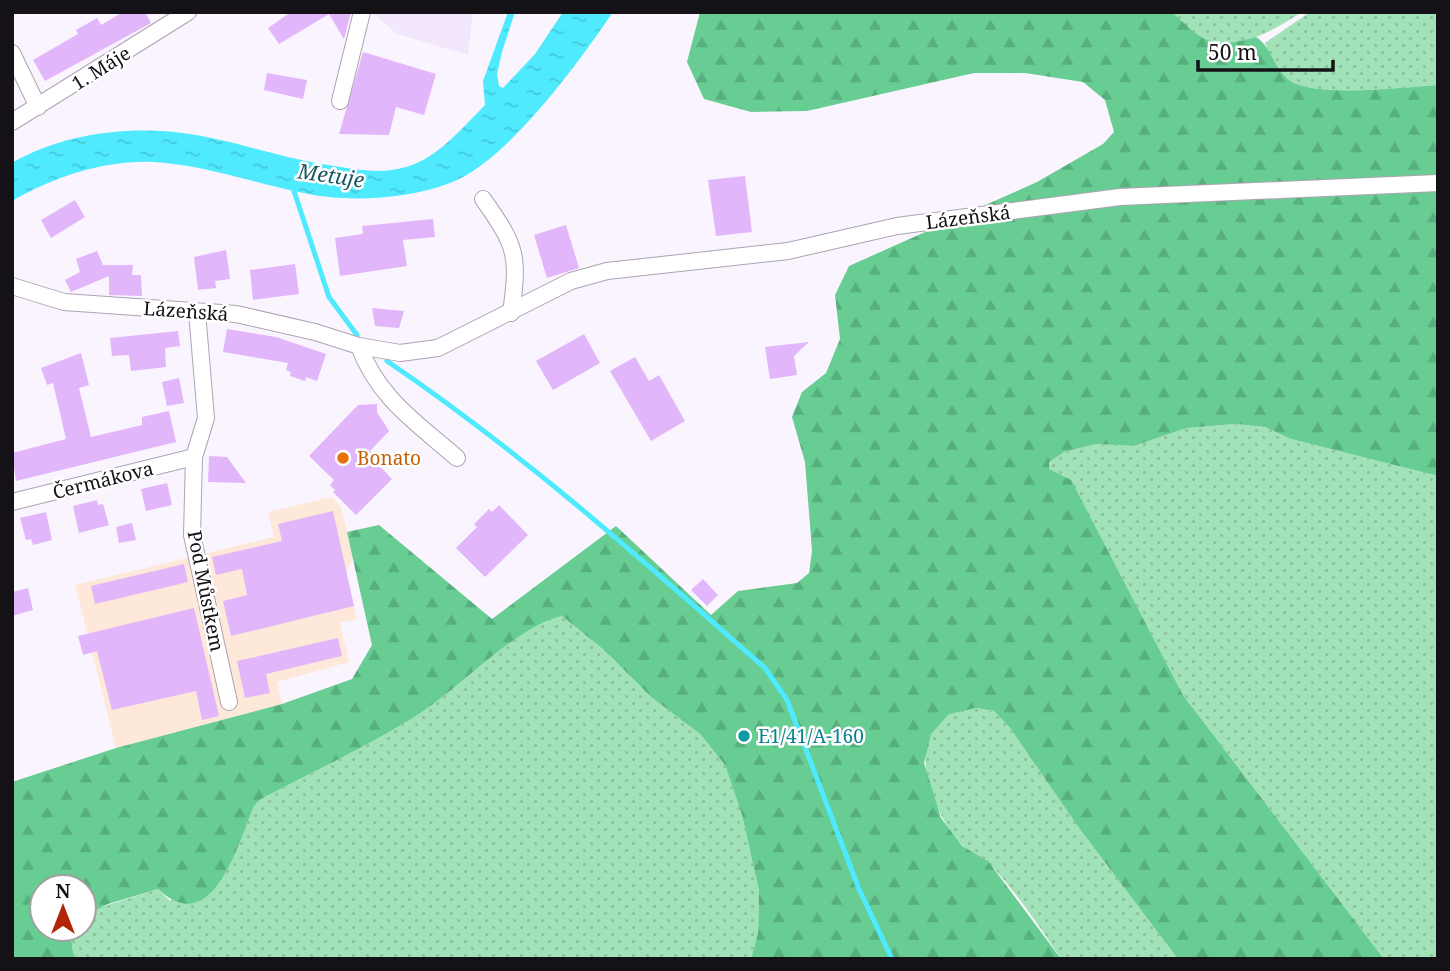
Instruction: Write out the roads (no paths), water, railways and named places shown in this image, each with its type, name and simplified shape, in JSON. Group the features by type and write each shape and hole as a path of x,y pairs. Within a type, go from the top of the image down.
{"street":[{"name":"1. Máje","path":"12,122 170,19 188,12"},
{"path":"340,101 362,12"},
{"path":"12,53 38,107"},
{"name":"Lázeňská","path":"12,286 64,302 236,314 315,332 359,346 400,353 438,348 571,281 607,271 788,251 897,226 1120,197 1263,188 1438,183"},
{"path":"483,200 513,248 517,263 511,313"},
{"name":"Pod Můstkem","path":"197,312 206,418 194,457 192,535 229,702"},
{"path":"359,346 368,372 388,399 457,458"},
{"name":"Čermákova","path":"12,502 194,457"}],"water":[{"name":"Metuje","path":"508,12 515,12 497,74 499,86 503,88 535,54 563,12 613,12 562,83 518,133 472,172 450,183 397,196 339,198 304,193 192,167 135,162 80,172 45,184 12,201 12,163 52,145 95,134 139,131 182,133 310,162 377,171 418,163 449,141 485,105 483,81"}],"waterway":[{"name":"Metuje","path":"292,185 329,297 357,335"},
{"path":"387,361 534,470 765,668 787,700 859,889 892,959"}],"place":[{"name":"Bonato","path":"343,458"},
{"name":"E1/41/A-160","path":"744,736"}]}
